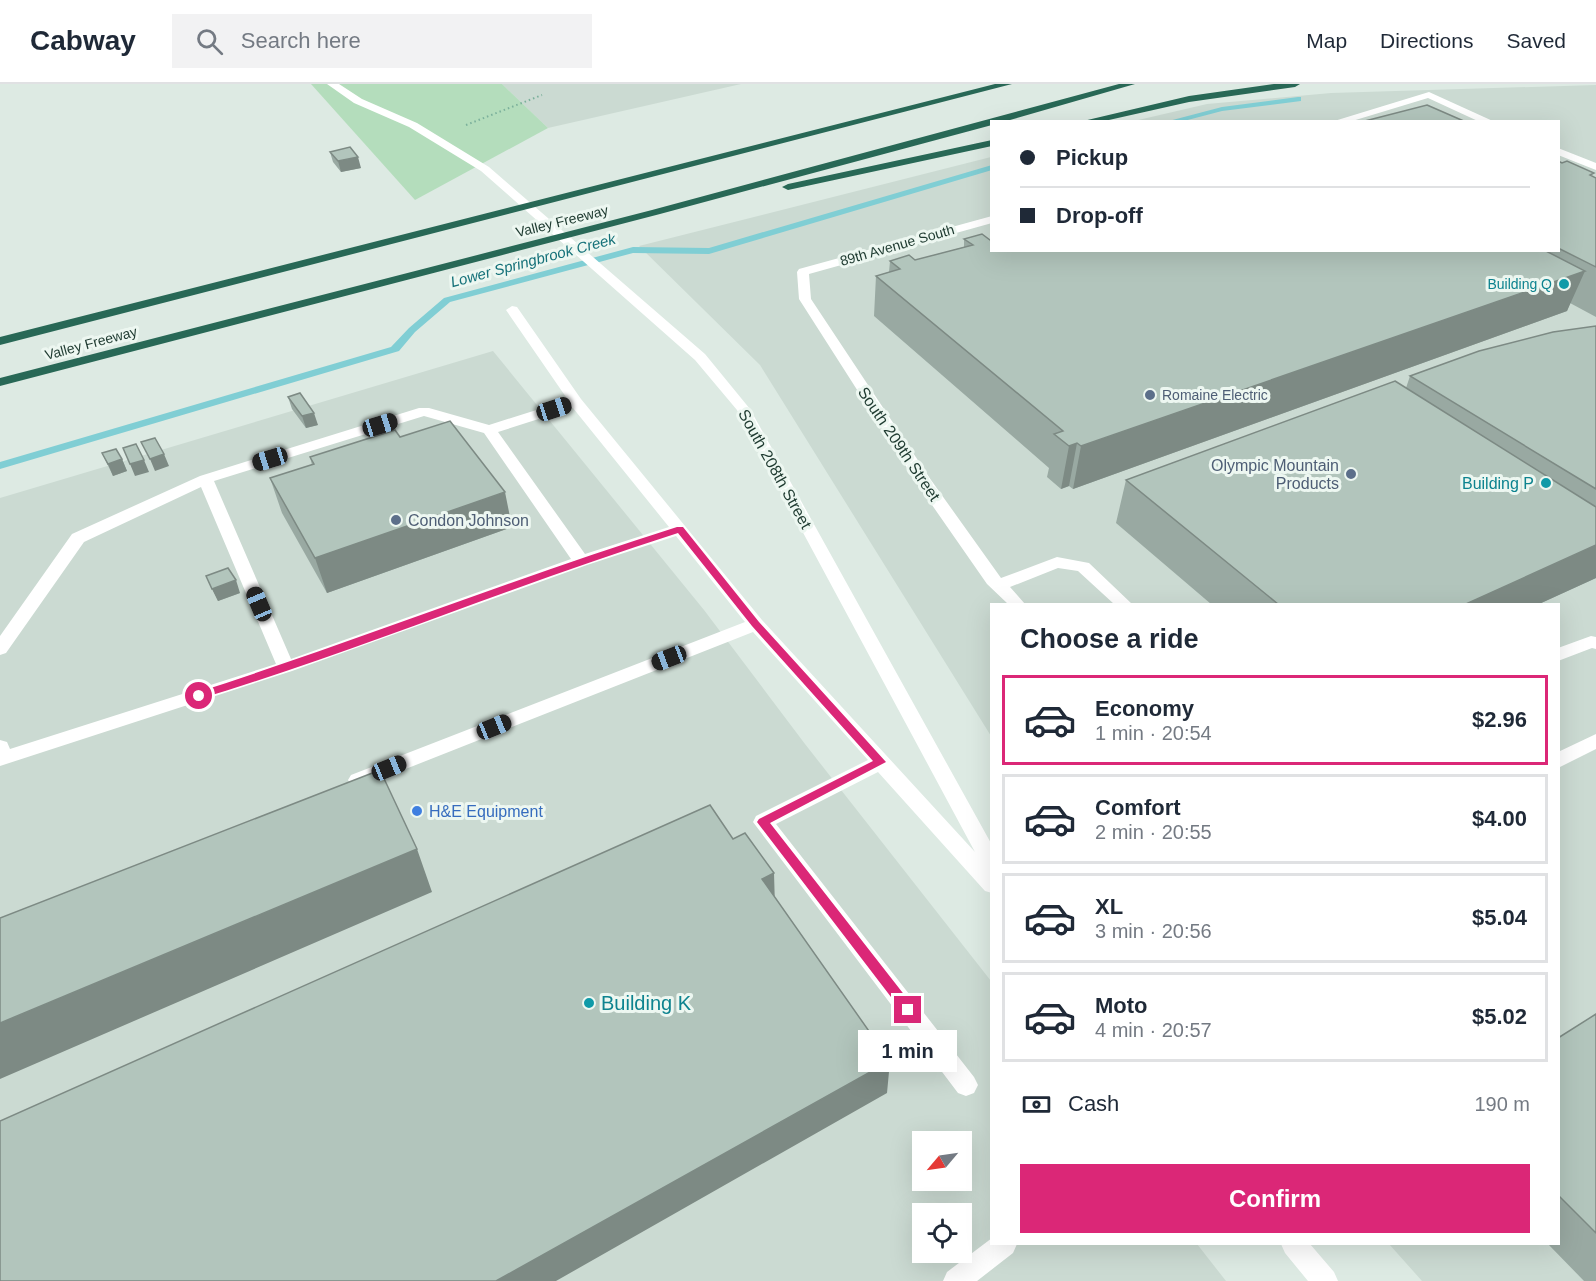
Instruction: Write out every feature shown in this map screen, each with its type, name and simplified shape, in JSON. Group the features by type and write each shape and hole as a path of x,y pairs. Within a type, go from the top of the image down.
{"highway":[{"name":"Valley Freeway","path":"0,341 1007,84"},
{"name":"Valley Freeway","path":"997,120 1130,84"},
{"path":"1093,120 1189,99 1295,84"},
{"name":"Valley Freeway","path":"0,382 656,212 990,122"},
{"path":"656,212 835,179 990,143"}],"street":[{"name":"South 208th Street","path":"332,84 358,101 434,137 485,169 700,357 743,409 990,862"},
{"path":"1343,120 1429,95 1485,120"},
{"path":"1560,152 1596,167"},
{"name":"89th Avenue South","path":"803,272 990,220"},
{"name":"South 209th Street","path":"803,272 805,298 924,482 998,586 1016,603"},
{"path":"512,310 576,402 756,624 990,883"},
{"path":"0,649 78,538 205,479 423,411 489,430 576,402"},
{"path":"489,430 581,561"},
{"path":"205,479 286,667"},
{"path":"0,747 1,759 286,667 581,561 680,529"},
{"path":"998,586 1057,562 1083,567 1123,603"},
{"path":"343,786 756,624"},
{"path":"1560,654 1591,642 1596,643"},
{"path":"1560,760 1596,741"},
{"path":"880,762 763,822 966,1085"},
{"path":"956,1281 1003,1245"},
{"path":"1295,1245 1325,1281"}],"path":[{"path":"434,137 542,95"}],"shaded area":[{"path":"502,84 741,84 548,128"},
{"path":"1596,85 1596,1281 1422,1281 1390,1245 1560,1245 1560,603 990,603 990,734 760,365 639,246 990,157 990,252 1560,252 1560,120 1138,120 1207,104 1331,93"},
{"path":"493,351 704,610 805,744 990,980 990,1245 1198,1245 1226,1281 0,1281 0,498"}],"green space":[{"path":"311,84 502,84 548,128 415,200"}],"building":[{"path":"1427,105 1461,120 1369,120"},
{"path":"350,147 358,157 338,161 330,152"},
{"path":"1567,161 1594,173 1590,175 1596,178 1596,267 1560,249 1560,162"},
{"name":"Romaine Electric","path":"982,234 990,240 990,252 1548,252 1585,271 1081,446 1077,443 1069,446 1054,434 1063,431 876,276 900,269 890,261 909,255 915,260 973,245 964,239"},
{"path":"1596,326 1596,489 1410,376 1479,351 1553,332"},
{"name":"Olympic Mountain Products","path":"1395,381 1596,507 1596,545 1468,603 1277,603 1126,480"},
{"path":"300,393 314,413 302,416 288,397"},
{"path":"450,421 505,492 315,558 270,478 314,464 310,457 395,430 400,437"},
{"path":"155,438 164,454 150,459 141,442"},
{"path":"136,444 144,460 130,464 123,448"},
{"path":"116,449 122,459 108,464 102,453"},
{"path":"228,568 236,580 212,589 206,576"},
{"path":"380,770 417,849 0,1023 0,918"},
{"name":"Building K","path":"710,805 733,839 745,833 774,873 762,879 890,1061 496,1281 0,1281 0,1121"},
{"path":"1596,1014 1596,1233 1560,1197 1560,1037"}],"waterway":[{"name":"Lower Springbrook Creek","path":"1177,120 1222,109 1298,99"},
{"name":"Lower Springbrook Creek","path":"0,466 395,349 412,330 447,300 633,250 709,251 990,168"}],"place":[{"name":"Building Q","path":"1564,284"},
{"name":"Romaine Electric","path":"1150,395"},
{"name":"Olympic Mountain Products","path":"1351,474"},
{"name":"Building P","path":"1546,483"},
{"name":"Condon Johnson","path":"396,520"},
{"name":"H&E Equipment","path":"417,811"},
{"name":"Building K","path":"589,1003"}],"route":[{"path":"199,696 581,561 680,529 756,624 880,762 763,822 908,1010"}]}
